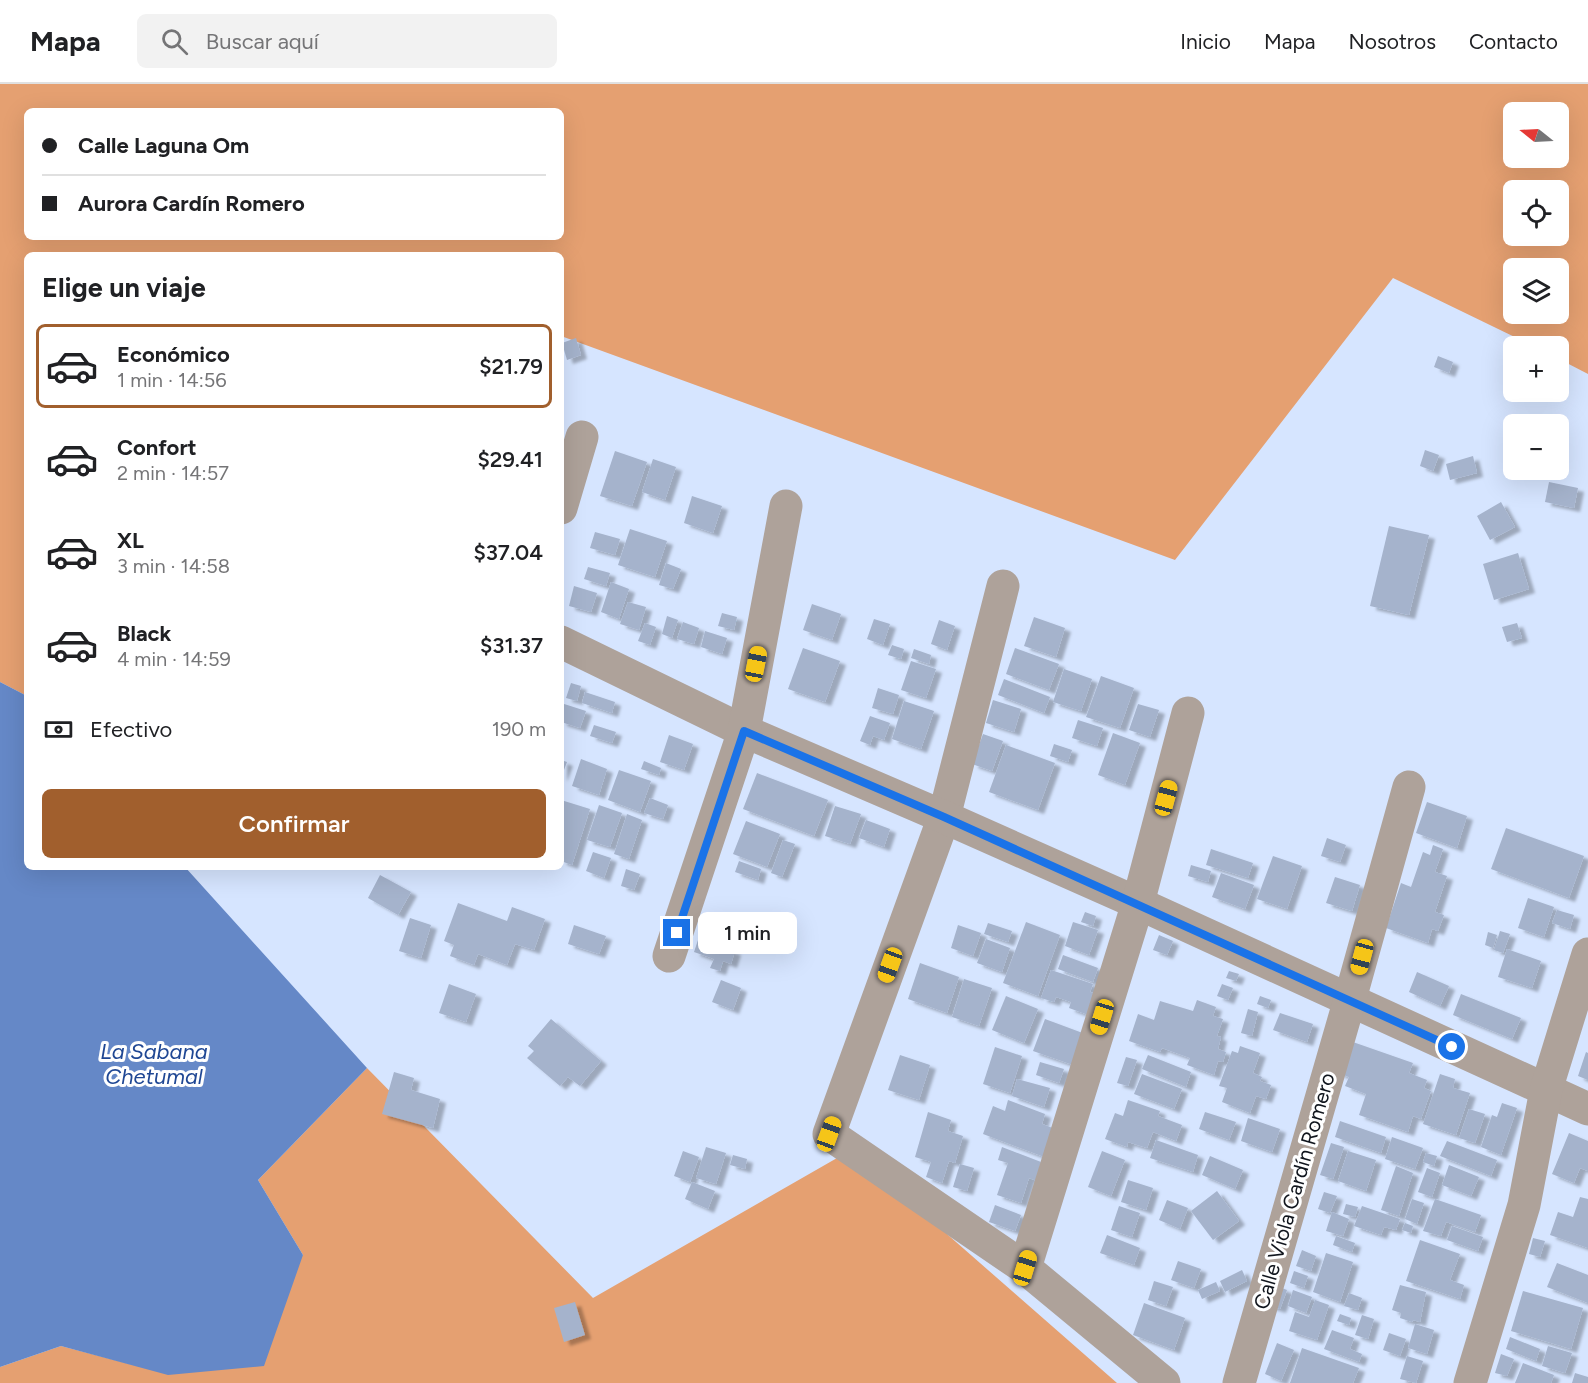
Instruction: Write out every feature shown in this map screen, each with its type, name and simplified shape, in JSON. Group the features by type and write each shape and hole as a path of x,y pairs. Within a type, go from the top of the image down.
{"street":[{"path":"564,498 582,437"},
{"path":"669,956 744,731 786,506"},
{"path":"1003,586 944,817 829,1134 1025,1268 1164,1383"},
{"path":"564,643 744,731 1138,903 1588,1109"},
{"path":"1025,1268 1138,903 1188,713"},
{"name":"Calle Viola Cardín Romero","path":"1239,1383 1409,787"},
{"path":"1470,1383 1524,1205 1546,1090 1588,954"}],"shaded area":[{"path":"0,84 1588,84 1588,374 1569,364 1569,336 1512,336 1393,278 1175,560 564,337 564,252 24,252 24,694 0,682"},
{"path":"367,1068 593,1298 851,1150 1117,1383 0,1383 0,1367 61,1346 168,1374 303,1255 258,1180"}],"water":[{"name":"La Sabana Chetumal","path":"0,682 24,694 24,870 188,870 367,1068 258,1180 303,1255 264,1366 168,1375 61,1346 0,1367"}],"building":[{"path":"576,338 581,355 567,360 564,342"},
{"path":"1438,356 1453,362 1449,373 1434,367"},
{"path":"1425,450 1439,455 1433,471 1420,466"},
{"path":"615,451 647,462 632,506 600,496"},
{"path":"1473,456 1477,473 1450,480 1446,464"},
{"path":"653,459 676,467 665,500 642,492"},
{"path":"1549,482 1578,488 1574,508 1545,502"},
{"path":"692,496 722,506 713,533 684,523"},
{"path":"1501,502 1515,527 1490,540 1477,516"},
{"path":"1389,526 1429,535 1409,615 1370,606"},
{"path":"630,529 667,541 655,577 618,565"},
{"path":"595,532 620,539 615,555 590,548"},
{"path":"1518,553 1529,589 1494,600 1483,564"},
{"path":"666,563 681,569 673,589 659,585"},
{"path":"588,567 610,573 606,586 584,579"},
{"path":"611,582 629,589 619,619 601,612"},
{"path":"574,586 597,593 591,612 569,606"},
{"path":"628,602 646,607 639,630 620,624"},
{"path":"812,604 841,614 832,640 803,630"},
{"path":"722,613 737,617 734,630 718,626"},
{"path":"667,616 678,620 672,638 662,634"},
{"path":"1034,617 1065,628 1056,657 1024,646"},
{"path":"874,619 890,624 883,645 867,639"},
{"path":"939,620 955,626 947,650 931,644"},
{"path":"683,622 699,628 694,644 677,639"},
{"path":"645,623 656,627 650,645 638,641"},
{"path":"1517,623 1522,638 1507,642 1502,627"},
{"path":"705,631 727,638 722,654 701,647"},
{"path":"892,645 904,649 901,659 888,655"},
{"path":"803,648 840,661 825,702 788,689"},
{"path":"1015,648 1059,664 1049,690 1006,674"},
{"path":"914,649 931,655 929,664 911,658"},
{"path":"911,661 936,669 926,698 901,690"},
{"path":"1064,669 1092,679 1081,711 1053,702"},
{"path":"1101,676 1134,688 1120,728 1086,717"},
{"path":"1004,679 1050,697 1044,713 998,695"},
{"path":"571,683 581,686 577,701 566,698"},
{"path":"878,688 899,695 893,714 872,708"},
{"path":"585,692 615,702 612,713 582,703"},
{"path":"993,700 1021,709 1014,732 986,723"},
{"path":"904,701 934,711 921,749 892,739"},
{"path":"564,704 586,711 580,728 564,723"},
{"path":"1138,704 1159,710 1150,737 1129,730"},
{"path":"870,716 890,723 884,740 873,736 870,745 860,741"},
{"path":"1078,720 1103,728 1097,746 1072,738"},
{"path":"594,725 616,732 612,743 590,736"},
{"path":"1113,733 1140,743 1125,785 1098,775"},
{"path":"983,734 1003,741 992,771 972,764"},
{"path":"669,735 693,744 684,770 660,762"},
{"path":"1054,744 1072,750 1068,762 1050,756"},
{"path":"1006,745 1055,763 1038,810 989,792"},
{"path":"581,759 607,769 599,795 572,786"},
{"path":"644,761 661,768 659,775 641,769"},
{"path":"619,770 651,781 640,812 608,800"},
{"path":"757,773 828,800 814,836 743,809"},
{"path":"650,798 668,805 663,819 644,813"},
{"path":"564,801 590,809 572,865 564,862"},
{"path":"1427,802 1467,816 1457,848 1416,833"},
{"path":"599,805 622,813 610,847 587,840"},
{"path":"835,806 861,814 850,844 825,836"},
{"path":"627,814 642,820 629,859 614,854"},
{"path":"866,820 890,829 884,847 859,838"},
{"path":"746,821 780,834 767,867 733,854"},
{"path":"1506,828 1584,856 1569,898 1491,869"},
{"path":"1327,838 1346,845 1340,862 1321,856"},
{"path":"783,840 795,844 782,877 771,873"},
{"path":"1433,845 1443,849 1435,872 1447,876 1435,912 1444,915 1438,931 1432,929 1428,943 1386,928 1401,883 1411,887 1423,852 1430,855"},
{"path":"1211,849 1253,863 1248,878 1206,865"},
{"path":"593,852 611,858 604,878 586,871"},
{"path":"1273,856 1302,866 1287,909 1257,899"},
{"path":"739,861 761,869 758,880 735,872"},
{"path":"1191,865 1211,871 1208,882 1188,876"},
{"path":"626,869 640,874 634,890 621,886"},
{"path":"1221,873 1254,885 1245,909 1212,897"},
{"path":"380,875 411,892 398,915 368,898"},
{"path":"1335,877 1360,885 1352,911 1326,903"},
{"path":"1528,898 1554,907 1544,937 1518,928"},
{"path":"458,903 507,921 512,907 545,919 534,950 515,944 507,965 478,954 474,965 450,956 454,945 444,941"},
{"path":"1557,910 1574,915 1570,929 1552,923"},
{"path":"1085,912 1096,916 1093,926 1081,922"},
{"path":"707,914 718,917 714,928 704,924"},
{"path":"410,918 431,925 421,958 399,951"},
{"path":"1026,922 1060,935 1038,996 1003,983"},
{"path":"1073,922 1098,930 1089,955 1065,946"},
{"path":"988,923 1012,931 1008,942 984,934"},
{"path":"574,925 606,936 599,954 568,944"},
{"path":"958,925 981,933 973,956 951,948"},
{"path":"702,928 713,931 709,943 735,951 731,964 723,961 720,971 710,968 714,959 694,952"},
{"path":"1500,931 1510,934 1503,953 1494,950"},
{"path":"1488,932 1497,935 1493,948 1485,945"},
{"path":"1159,935 1173,941 1167,955 1153,950"},
{"path":"986,939 1010,948 1002,972 977,963"},
{"path":"1507,949 1541,961 1532,988 1498,977"},
{"path":"1063,955 1098,968 1093,982 1058,969"},
{"path":"920,963 959,977 947,1013 908,999"},
{"path":"1051,970 1093,984 1090,992 1101,996 1094,1017 1069,1008 1071,1002 1056,997 1054,1002 1041,998"},
{"path":"1229,971 1239,974 1236,981 1226,978"},
{"path":"1417,972 1449,986 1440,1006 1409,992"},
{"path":"964,979 992,988 979,1026 952,1017"},
{"path":"721,980 741,988 733,1010 712,1002"},
{"path":"449,984 476,994 466,1022 439,1013"},
{"path":"1222,984 1233,988 1228,1000 1217,996"},
{"path":"1461,994 1521,1018 1512,1039 1453,1015"},
{"path":"1006,996 1038,1009 1024,1043 992,1030"},
{"path":"1260,996 1271,1000 1268,1008 1257,1004"},
{"path":"1197,1000 1216,1007 1213,1016 1223,1019 1217,1036 1221,1037 1218,1049 1226,1052 1223,1062 1218,1061 1214,1075 1187,1065 1190,1058 1162,1048 1160,1052 1129,1041 1138,1014 1154,1020 1160,1001 1193,1011"},
{"path":"1248,1009 1258,1012 1252,1036 1241,1033"},
{"path":"1280,1013 1313,1024 1307,1042 1273,1030"},
{"path":"551,1019 601,1061 580,1086 568,1077 560,1086 527,1058 534,1051 528,1046"},
{"path":"1045,1019 1088,1035 1076,1066 1033,1051"},
{"path":"1350,1041 1413,1063 1409,1073 1427,1080 1424,1088 1431,1091 1421,1119 1413,1116 1408,1132 1359,1115 1366,1094 1345,1086 1349,1077 1338,1073"},
{"path":"1240,1046 1260,1053 1253,1073 1262,1077 1260,1081 1271,1085 1266,1099 1256,1096 1250,1113 1222,1102 1227,1088 1219,1086 1232,1051 1238,1053"},
{"path":"995,1047 1022,1056 1010,1093 983,1084"},
{"path":"1586,1052 1588,1053 1588,1080 1578,1076"},
{"path":"900,1055 930,1065 919,1100 888,1090"},
{"path":"1148,1055 1191,1072 1186,1087 1142,1069"},
{"path":"1126,1057 1137,1060 1128,1086 1117,1083"},
{"path":"1040,1062 1064,1069 1059,1083 1036,1075"},
{"path":"394,1072 414,1078 411,1090 440,1099 433,1128 382,1114"},
{"path":"1142,1074 1182,1089 1174,1109 1134,1094"},
{"path":"1440,1074 1455,1079 1453,1088 1470,1093 1456,1135 1423,1124"},
{"path":"1017,1079 1050,1088 1044,1107 1012,1096"},
{"path":"1008,1100 1045,1114 1042,1124 1058,1130 1047,1158 983,1134 993,1106 1005,1111"},
{"path":"1128,1100 1160,1111 1158,1116 1182,1125 1176,1141 1153,1132 1147,1148 1128,1142 1127,1147 1105,1139 1115,1113 1123,1116"},
{"path":"1502,1103 1517,1108 1501,1155 1481,1147 1492,1115 1497,1117"},
{"path":"1469,1109 1485,1114 1475,1143 1459,1138"},
{"path":"928,1112 951,1120 948,1131 963,1136 955,1163 949,1161 942,1183 926,1177 931,1162 915,1157"},
{"path":"1205,1112 1236,1122 1229,1140 1199,1129"},
{"path":"1248,1118 1280,1129 1272,1152 1241,1141"},
{"path":"1340,1121 1386,1137 1381,1153 1335,1137"},
{"path":"1569,1133 1588,1141 1588,1171 1580,1168 1574,1183 1552,1174"},
{"path":"1392,1137 1423,1148 1415,1169 1385,1159"},
{"path":"1156,1140 1198,1155 1193,1172 1150,1158"},
{"path":"1447,1141 1497,1160 1491,1176 1440,1156"},
{"path":"1331,1143 1344,1147 1333,1179 1320,1175"},
{"path":"706,1147 726,1153 716,1184 696,1178"},
{"path":"1002,1147 1041,1162 1039,1167 1045,1170 1040,1182 1029,1178 1021,1203 997,1195 1008,1163 998,1160"},
{"path":"683,1151 699,1157 690,1182 674,1176"},
{"path":"1102,1151 1125,1160 1111,1196 1088,1187"},
{"path":"1348,1151 1376,1160 1366,1191 1338,1181"},
{"path":"1426,1153 1437,1156 1434,1166 1423,1162"},
{"path":"733,1155 747,1159 745,1169 730,1165"},
{"path":"1210,1156 1243,1170 1235,1189 1202,1175"},
{"path":"960,1164 974,1168 967,1191 953,1187"},
{"path":"1449,1165 1479,1177 1471,1196 1442,1185"},
{"path":"1396,1166 1413,1173 1399,1216 1381,1210"},
{"path":"1427,1168 1440,1173 1432,1197 1418,1192"},
{"path":"1128,1180 1153,1188 1146,1210 1121,1202"},
{"path":"692,1182 715,1191 708,1209 685,1199"},
{"path":"1217,1191 1239,1221 1213,1240 1191,1211"},
{"path":"1324,1192 1337,1196 1330,1213 1318,1209"},
{"path":"1580,1197 1588,1199 1588,1248 1550,1235 1558,1212 1573,1217"},
{"path":"1412,1199 1424,1203 1417,1224 1405,1219"},
{"path":"1435,1199 1481,1215 1475,1232 1446,1222 1441,1236 1423,1231"},
{"path":"1167,1200 1188,1208 1180,1229 1159,1220"},
{"path":"1346,1204 1358,1207 1355,1217 1343,1214"},
{"path":"995,1205 1021,1215 1015,1231 989,1222"},
{"path":"1119,1206 1140,1213 1132,1237 1111,1230"},
{"path":"1362,1206 1400,1219 1396,1230 1384,1227 1381,1235 1354,1226"},
{"path":"1332,1212 1349,1219 1343,1236 1326,1231"},
{"path":"1405,1223 1413,1226 1411,1233 1402,1230"},
{"path":"1452,1226 1483,1237 1478,1251 1447,1240"},
{"path":"1107,1235 1140,1248 1134,1265 1100,1253"},
{"path":"1336,1236 1355,1243 1352,1252 1333,1245"},
{"path":"1533,1238 1545,1241 1540,1257 1529,1254"},
{"path":"1420,1240 1460,1254 1450,1280 1464,1285 1460,1299 1406,1281"},
{"path":"1302,1250 1316,1256 1311,1271 1296,1266"},
{"path":"1326,1253 1353,1262 1340,1302 1313,1292"},
{"path":"1178,1261 1201,1269 1194,1288 1171,1280"},
{"path":"1557,1263 1588,1275 1588,1303 1547,1287"},
{"path":"1242,1270 1247,1281 1225,1292 1220,1281"},
{"path":"1294,1271 1308,1276 1304,1288 1290,1283"},
{"path":"1154,1281 1173,1287 1166,1306 1148,1300"},
{"path":"1216,1282 1220,1291 1202,1299 1198,1290"},
{"path":"1274,1285 1287,1290 1280,1309 1267,1305"},
{"path":"1400,1285 1426,1292 1420,1322 1400,1318 1401,1313 1392,1310"},
{"path":"1293,1290 1312,1297 1306,1313 1288,1306"},
{"path":"1523,1291 1583,1308 1571,1349 1511,1331"},
{"path":"1349,1293 1362,1298 1358,1310 1344,1306"},
{"path":"1315,1300 1329,1305 1317,1340 1289,1331 1295,1312 1309,1317"},
{"path":"575,1302 585,1335 564,1342 554,1308"},
{"path":"1144,1303 1185,1318 1174,1350 1133,1335"},
{"path":"1340,1314 1351,1318 1349,1325 1337,1321"},
{"path":"1362,1315 1374,1319 1368,1339 1355,1335"},
{"path":"1415,1324 1434,1330 1427,1354 1408,1348"},
{"path":"1332,1330 1354,1338 1350,1349 1362,1354 1359,1362 1324,1349"},
{"path":"1389,1333 1406,1339 1400,1356 1383,1350"},
{"path":"1510,1337 1540,1349 1536,1361 1506,1349"},
{"path":"1277,1343 1294,1350 1281,1381 1265,1374"},
{"path":"1548,1346 1572,1353 1565,1373 1542,1366"},
{"path":"1302,1348 1359,1368 1353,1383 1290,1383"},
{"path":"1501,1354 1514,1359 1507,1376 1495,1373"},
{"path":"1407,1356 1423,1361 1416,1383 1400,1379"},
{"path":"1523,1363 1554,1375 1551,1383 1515,1383"},
{"path":"1575,1373 1588,1377 1588,1383 1572,1383"}],"route":[{"path":"677,933 744,731 1131,900 1452,1047"}]}
